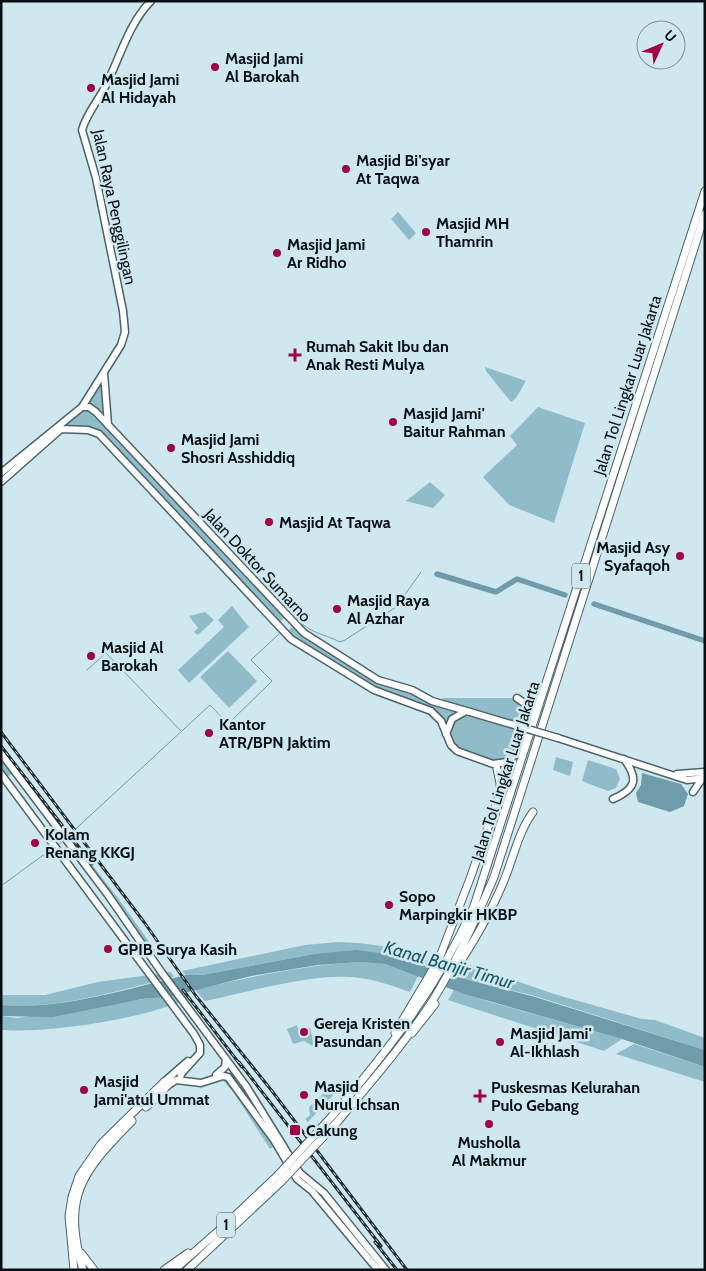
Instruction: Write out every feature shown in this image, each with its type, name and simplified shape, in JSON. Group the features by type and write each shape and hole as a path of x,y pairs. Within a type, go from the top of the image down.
{"highway":[{"name":"Jalan Tol Lingkar Luar Jakarta","path":"455,961 487,871 705,191"},
{"name":"Jalan Tol Lingkar Luar Jakarta","path":"187,1270 279,1179 336,1118 408,1035 455,961 494,877 705,214"},
{"path":"387,1051 439,959 500,793 500,783 496,769"},
{"path":"408,1035 419,1027 439,996 455,961 496,898 517,850 526,822 532,812"},
{"name":"Jalan Tol Lingkar Luar Jakarta","path":"336,1118 387,1051 428,1002"},
{"path":"74,1270 69,1209 74,1187 91,1156 166,1084"},
{"path":"81,1270 76,1244 74,1216 82,1182 94,1164 124,1129 166,1084"},
{"name":"Jalan Tol Lingkar Luar Jakarta","path":"174,1270 279,1179"},
{"path":"164,1270 223,1228"},
{"path":"70,1230 81,1270"},
{"path":"76,1244 88,1264 94,1270"}],"main road":[{"name":"Jalan Raya Penggilingan","path":"1,473 82,407 121,345 124,321 96,178 82,130 129,36 151,1"},
{"path":"104,372 108,425"},
{"name":"Jalan Doktor Sumarno","path":"82,407 92,408 304,633 378,680 412,690 432,701 674,774"},
{"name":"Jalan Doktor Sumarno","path":"1,482 38,451 53,434 61,429 88,430 99,434 292,639 374,690 431,711 441,721 451,745 456,751 493,764 502,764 516,754 530,714"},
{"path":"530,714 539,690"},
{"path":"517,698 526,705 530,714"},
{"path":"446,734 452,719 468,711"},
{"path":"1,753 108,895 162,973 226,1058 265,1113 300,1173 324,1193 386,1270"},
{"path":"613,799 626,793 633,781 633,773 624,759"},
{"path":"1,774 198,1042 200,1053 180,1074 180,1080"},
{"path":"674,774 704,776"},
{"path":"674,774 687,780 704,776"},
{"path":"693,792 704,776"},
{"path":"97,903 108,895"},
{"path":"166,1084 196,1054 199,1048 198,1042"},
{"path":"190,1082 203,1081 218,1074 225,1067 226,1058"},
{"path":"166,1084 180,1080 204,1082 223,1076 228,1077 274,1140 297,1179 312,1191 378,1270"}],"shaded area":[{"path":"398,212 416,233 409,240 391,219"},
{"path":"485,367 526,381 516,398 511,402 486,371"},
{"path":"104,371 108,425 286,616 277,625 99,434 58,426 77,410"},
{"path":"538,407 585,423 554,523 509,505 483,477 517,445 510,436"},
{"path":"430,482 445,495 433,508 406,501"},
{"path":"232,606 249,627 189,683 178,670 224,627 218,620"},
{"path":"205,612 214,620 198,635 194,632 198,628 189,616"},
{"path":"292,627 370,677 450,706 442,698 517,698 530,713 516,754 502,764 454,749 435,714 374,690 286,633"},
{"path":"228,651 257,681 229,708 200,677"},
{"path":"1,748 118,898 160,957 148,951 8,764 12,775 6,776 1,772"},
{"path":"556,757 573,762 570,776 553,770"},
{"path":"588,760 616,769 620,779 616,788 608,791 582,781"},
{"path":"642,773 681,784 688,794 684,806 670,812 638,802 636,793 641,785"},
{"path":"338,942 371,944 403,950 424,956 427,962 425,965 387,954 314,954 202,975 186,975 182,971 305,945"},
{"path":"356,950 387,954 461,978 535,997 705,1050 705,1067 622,1039 464,994 385,964 360,962 318,965 251,976 173,996 142,999 53,1017 1,1016 1,1005 24,1006 71,1001 186,975 202,975 314,954"},
{"path":"360,962 385,964 418,976 410,992 373,980 350,977 296,981 205,1001 195,990 298,969"},
{"path":"470,965 554,994 642,1019 655,1020 705,1038 705,1050 535,996 461,978"},
{"path":"171,972 174,977 89,998 45,1005 1,1005 1,995 45,995 98,982"},
{"path":"454,990 622,1039 604,1051 448,1000"},
{"path":"184,993 189,999 146,1013 122,1018 71,1027 1,1030 1,1016 17,1018"},
{"path":"297,1025 300,1038 308,1037 307,1028 310,1028 313,1040 321,1042 317,1048 304,1041 293,1044 287,1029"},
{"path":"634,1044 705,1067 705,1082 616,1054"},
{"path":"224,1075 238,1090 246,1086 245,1084 250,1084 288,1145 286,1146 281,1141 270,1149 234,1093 220,1077"},
{"path":"336,1082 345,1082 308,1122 305,1119 310,1115 309,1107"}],"waterway":[{"path":"296,618 312,630 340,642 396,607 421,572"},
{"path":"437,574 496,592 517,579 565,595"},
{"path":"594,604 705,641"},
{"path":"68,836 210,705 228,724 272,681 251,660 279,634"},
{"path":"87,670 106,653 181,731"},
{"path":"56,846 63,841"},
{"path":"1,886 53,848"}],"railway":[{"path":"1,732 144,922 196,996 272,1091 407,1270"},
{"path":"1,746 92,864"},
{"path":"183,990 242,1067"},
{"path":"239,1062 381,1246"},
{"path":"375,1242 397,1270"}],"place":[{"name":"Masjid Jami Al Barokah","path":"215,67"},
{"name":"Masjid Jami Al Hidayah","path":"91,88"},
{"name":"Masjid Bi'syar At Taqwa","path":"346,169"},
{"name":"Masjid MH Thamrin","path":"426,232"},
{"name":"Masjid Jami Ar Ridho","path":"277,253"},
{"name":"Rumah Sakit Ibu dan Anak Resti Mulya","path":"295,355"},
{"name":"Masjid Jami' Baitur Rahman","path":"393,422"},
{"name":"Masjid Jami Shosri Asshiddiq","path":"171,448"},
{"name":"Masjid At Taqwa","path":"269,522"},
{"name":"Masjid Asy Syafaqoh","path":"680,556"},
{"name":"Masjid Raya Al Azhar","path":"337,609"},
{"name":"Masjid Al Barokah","path":"91,656"},
{"name":"Kantor ATR/BPN Jaktim","path":"209,733"},
{"name":"Kolam Renang KKGJ","path":"35,843"},
{"name":"Sopo Marpingkir HKBP","path":"389,905"},
{"name":"GPIB Surya Kasih","path":"108,949"},
{"name":"Gereja Kristen Pasundan","path":"304,1032"},
{"name":"Masjid Jami' Al-Ikhlash","path":"500,1042"},
{"name":"Masjid Jami'atul Ummat","path":"84,1090"},
{"name":"Masjid Nurul Ichsan","path":"304,1095"},
{"name":"Puskesmas Kelurahan Pulo Gebang","path":"480,1096"},
{"name":"Musholla Al Makmur","path":"489,1124"},
{"name":"Cakung","path":"295,1130"}],"water label":[{"name":"Kanal Banjir Timur","path":"449,965"}]}
